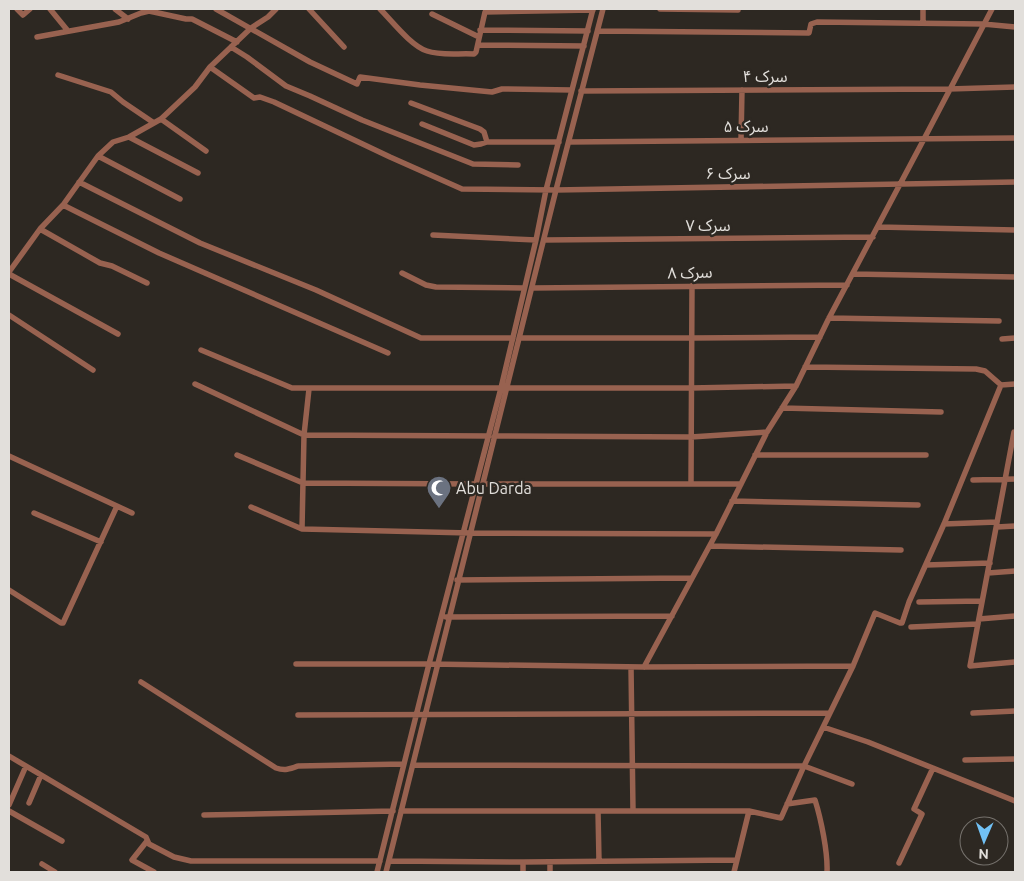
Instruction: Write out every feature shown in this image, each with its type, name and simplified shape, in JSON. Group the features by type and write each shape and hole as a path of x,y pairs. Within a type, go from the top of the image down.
{"street":[{"path":"17,9 23,15 30,9"},
{"path":"50,9 68,31"},
{"path":"115,9 128,19"},
{"path":"216,9 310,62 357,84 360,77 492,92 502,89 572,90"},
{"path":"266,9 274,11"},
{"path":"309,9 344,47"},
{"path":"380,9 408,39 422,49 437,53 474,54 478,45 485,12 593,9 546,190 524,288 516,338"},
{"path":"377,872 429,664 483,484 492,436 516,338 532,288 603,9"},
{"path":"660,9 738,10"},
{"path":"923,9 923,23"},
{"path":"644,667 710,546 767,432 796,386 829,318 992,9"},
{"path":"37,36 119,22 149,10 192,19 237,42"},
{"path":"118,334 9,273 40,229 63,205 98,156 113,142 129,137 161,119 195,87 210,67 251,28 274,11"},
{"path":"432,14 479,37"},
{"path":"598,31 809,33 811,24 817,22 983,24 1015,27"},
{"path":"480,30 588,30"},
{"path":"478,45 584,46"},
{"path":"231,47 286,86 362,120 473,164 518,165"},
{"name":"سرک ۶","path":"210,67 254,98 274,102 462,189 556,190 1015,182"},
{"path":"58,74 111,92 154,123"},
{"name":"سرک ۴","path":"581,91 1015,87"},
{"path":"741,140 742,90"},
{"path":"412,103 480,129 484,132 488,142"},
{"path":"161,119 206,151"},
{"path":"422,124 474,145 488,142 559,142"},
{"path":"129,137 198,173"},
{"name":"سرک ۵","path":"568,142 1015,138"},
{"path":"98,156 180,199"},
{"path":"79,182 200,242 316,290 421,338 820,337"},
{"path":"63,205 159,253 388,353"},
{"path":"878,227 1015,230"},
{"path":"40,229 100,263 112,266 147,283"},
{"path":"433,235 536,240"},
{"name":"سرک ۷","path":"544,240 872,237"},
{"path":"402,273 426,285 436,287 524,288"},
{"path":"853,274 1015,277"},
{"name":"سرک ۸","path":"532,288 847,285"},
{"path":"691,483 692,286"},
{"path":"9,315 93,370"},
{"path":"829,318 999,321"},
{"path":"1002,339 1015,338"},
{"path":"200,350 292,388 691,388 796,386"},
{"path":"805,367 976,369 985,371 1001,385 1015,384"},
{"path":"195,384 304,435 691,437 767,432"},
{"path":"401,811 749,811 780,818 853,666 875,613 902,623 909,602 944,524 1001,385"},
{"path":"302,529 304,435 309,389"},
{"path":"782,408 941,412"},
{"path":"1015,432 1004,479 970,666 1015,662"},
{"path":"467,533 475,484 492,436"},
{"path":"237,455 303,484 475,484"},
{"path":"756,455 926,455"},
{"path":"9,456 132,513"},
{"path":"973,480 1015,479"},
{"path":"483,484 740,484"},
{"path":"732,501 918,505"},
{"path":"9,590 63,623 117,506"},
{"path":"251,507 302,529 467,533 716,534"},
{"path":"34,513 101,542"},
{"path":"944,524 1015,526"},
{"path":"710,546 901,550"},
{"path":"926,565 990,563"},
{"path":"988,573 1015,571"},
{"path":"455,580 692,578"},
{"path":"386,872 449,617 455,580"},
{"path":"919,602 982,601"},
{"path":"442,617 672,616"},
{"path":"911,626 1015,616"},
{"path":"296,664 631,667 853,666"},
{"path":"631,667 633,810"},
{"path":"141,682 282,770 290,770 298,766 404,764"},
{"path":"973,713 1015,711"},
{"path":"298,715 829,713"},
{"path":"823,727 868,742 1015,801"},
{"path":"9,756 146,837 149,844 174,857 191,861 380,861"},
{"path":"965,760 1015,759"},
{"path":"412,764 804,766 852,784"},
{"path":"9,805 26,766"},
{"path":"899,863 922,814 914,809 933,768"},
{"path":"29,803 41,775"},
{"path":"787,804 814,800 816,802 825,848 827,872"},
{"path":"9,811 62,841"},
{"path":"204,816 392,811"},
{"path":"598,811 598,861"},
{"path":"734,872 749,811"},
{"path":"147,841 132,860 154,872"},
{"path":"389,861 737,860"},
{"path":"523,862 523,872"},
{"path":"550,862 550,872"},
{"path":"42,864 55,872"}],"place":[{"name":"Abu Darda","path":"439,509"}]}
